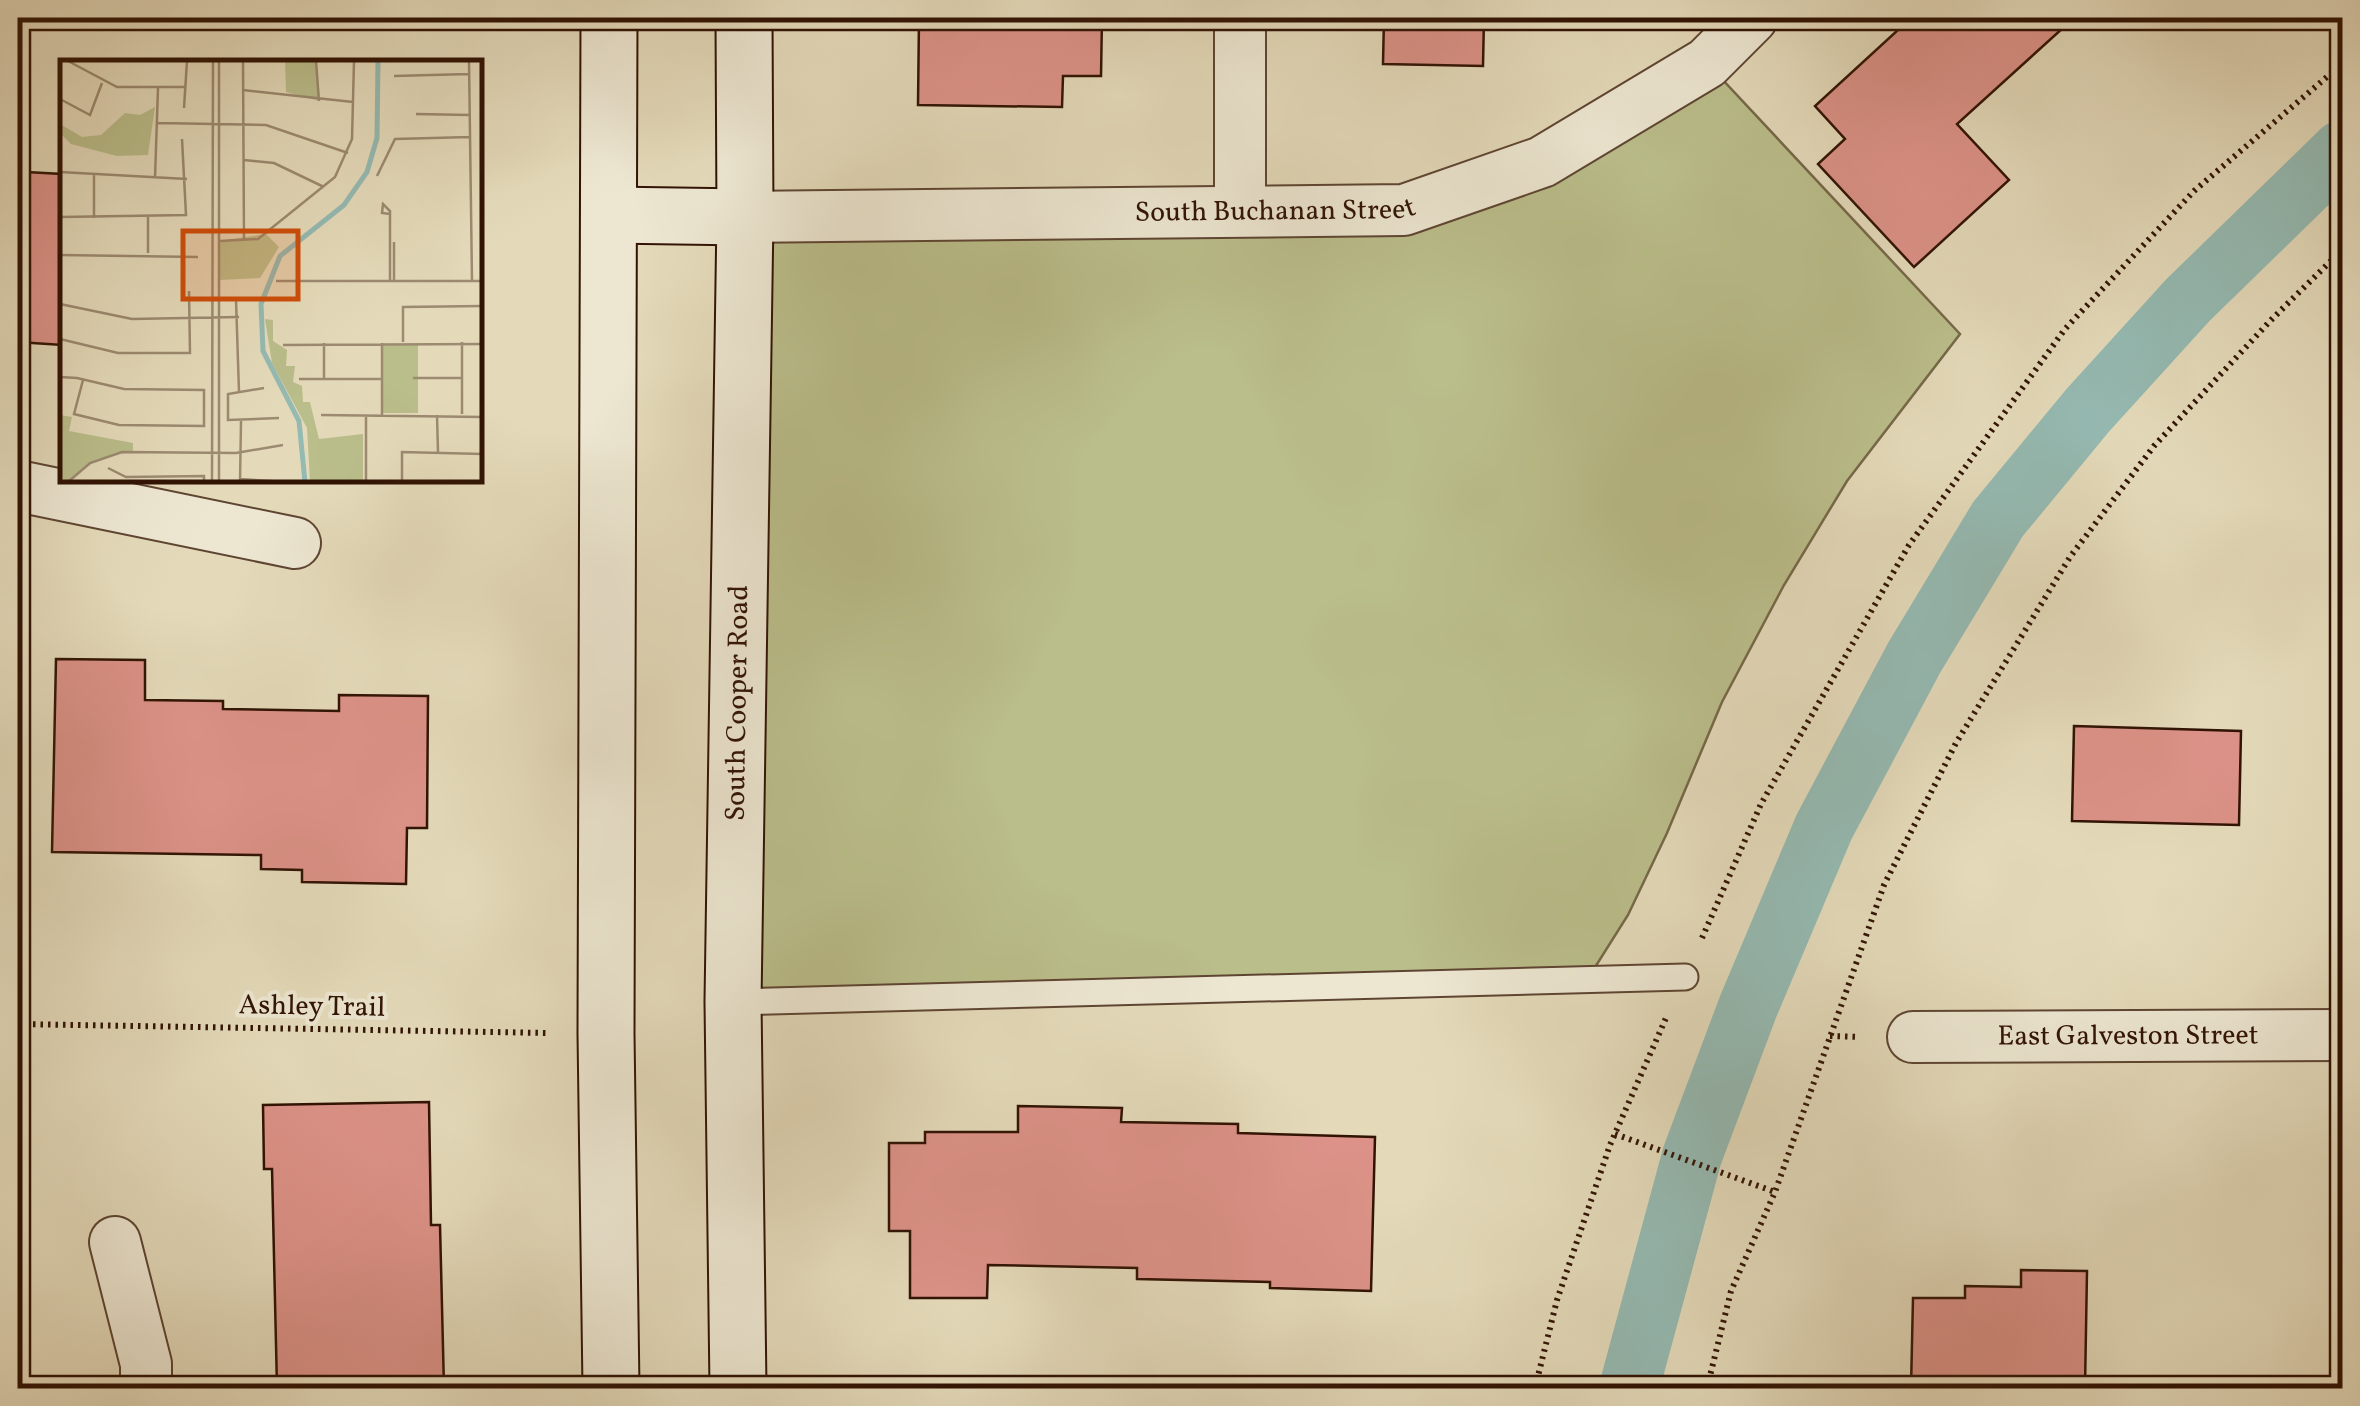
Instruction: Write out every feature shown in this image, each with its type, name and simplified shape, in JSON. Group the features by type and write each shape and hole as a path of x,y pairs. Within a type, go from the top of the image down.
{"main road":[{"path":"609,18 606,1034 610,1388"},
{"name":"South Cooper Road","path":"738,1388 733,1002 745,217 744,18"},
{"path":"610,215 745,217"}],"street":[{"path":"1240,18 1240,211"},
{"name":"South Buchanan Street","path":"745,217 1404,210 1542,162 1707,62 1752,18"},
{"path":"18,486 295,543"},
{"name":"East Galveston Street","path":"1912,1038 2342,1036"},
{"path":"114,1242 146,1364 146,1388"}],"lane":[{"path":"733,1002 1684,977"}],"path":[{"path":"1535,1388 1557,1300 1615,1134 1760,804 1909,545 2066,329 2194,191 2342,64"},
{"path":"1706,1388 1732,1291 1775,1192 1884,885 1956,743 2070,557 2154,446 2342,250"},
{"name":"Ashley Trail","path":"18,1024 606,1034"},
{"path":"1615,1134 1775,1192"}],"green space":[{"path":"1707,63 1960,334 1847,481 1784,585 1722,702 1628,915 1587,980 733,1002 745,217 1404,210"}],"building":[{"path":"919,18 1102,18 1101,76 1063,76 1062,107 918,105"},
{"path":"1384,18 1484,18 1483,66 1383,64"},
{"path":"1911,18 2074,18 1957,124 2009,180 1914,267 1818,164 1845,139 1815,106"},
{"path":"26,172 60,174 60,345 18,342"},
{"path":"56,659 145,660 145,700 223,701 223,709 339,711 339,695 428,696 427,828 407,828 406,884 302,882 302,870 261,869 261,855 52,852"},
{"path":"2074,726 2241,731 2239,825 2072,821"},
{"path":"429,1102 431,1225 440,1225 444,1388 277,1388 272,1169 264,1169 263,1105"},
{"path":"1018,1106 1122,1108 1121,1122 1238,1124 1238,1133 1375,1137 1371,1291 1270,1288 1270,1282 1137,1279 1137,1268 988,1265 987,1298 910,1298 910,1231 889,1231 889,1143 925,1143 925,1132 1018,1132"},
{"path":"2021,1270 2087,1271 2085,1388 1911,1388 1913,1298 1965,1298 1965,1286 2021,1287"}],"waterway":[{"path":"1629,1388 1692,1156 1748,1007 1824,827 1914,658 1998,519 2088,410 2188,300 2342,150"}]}
